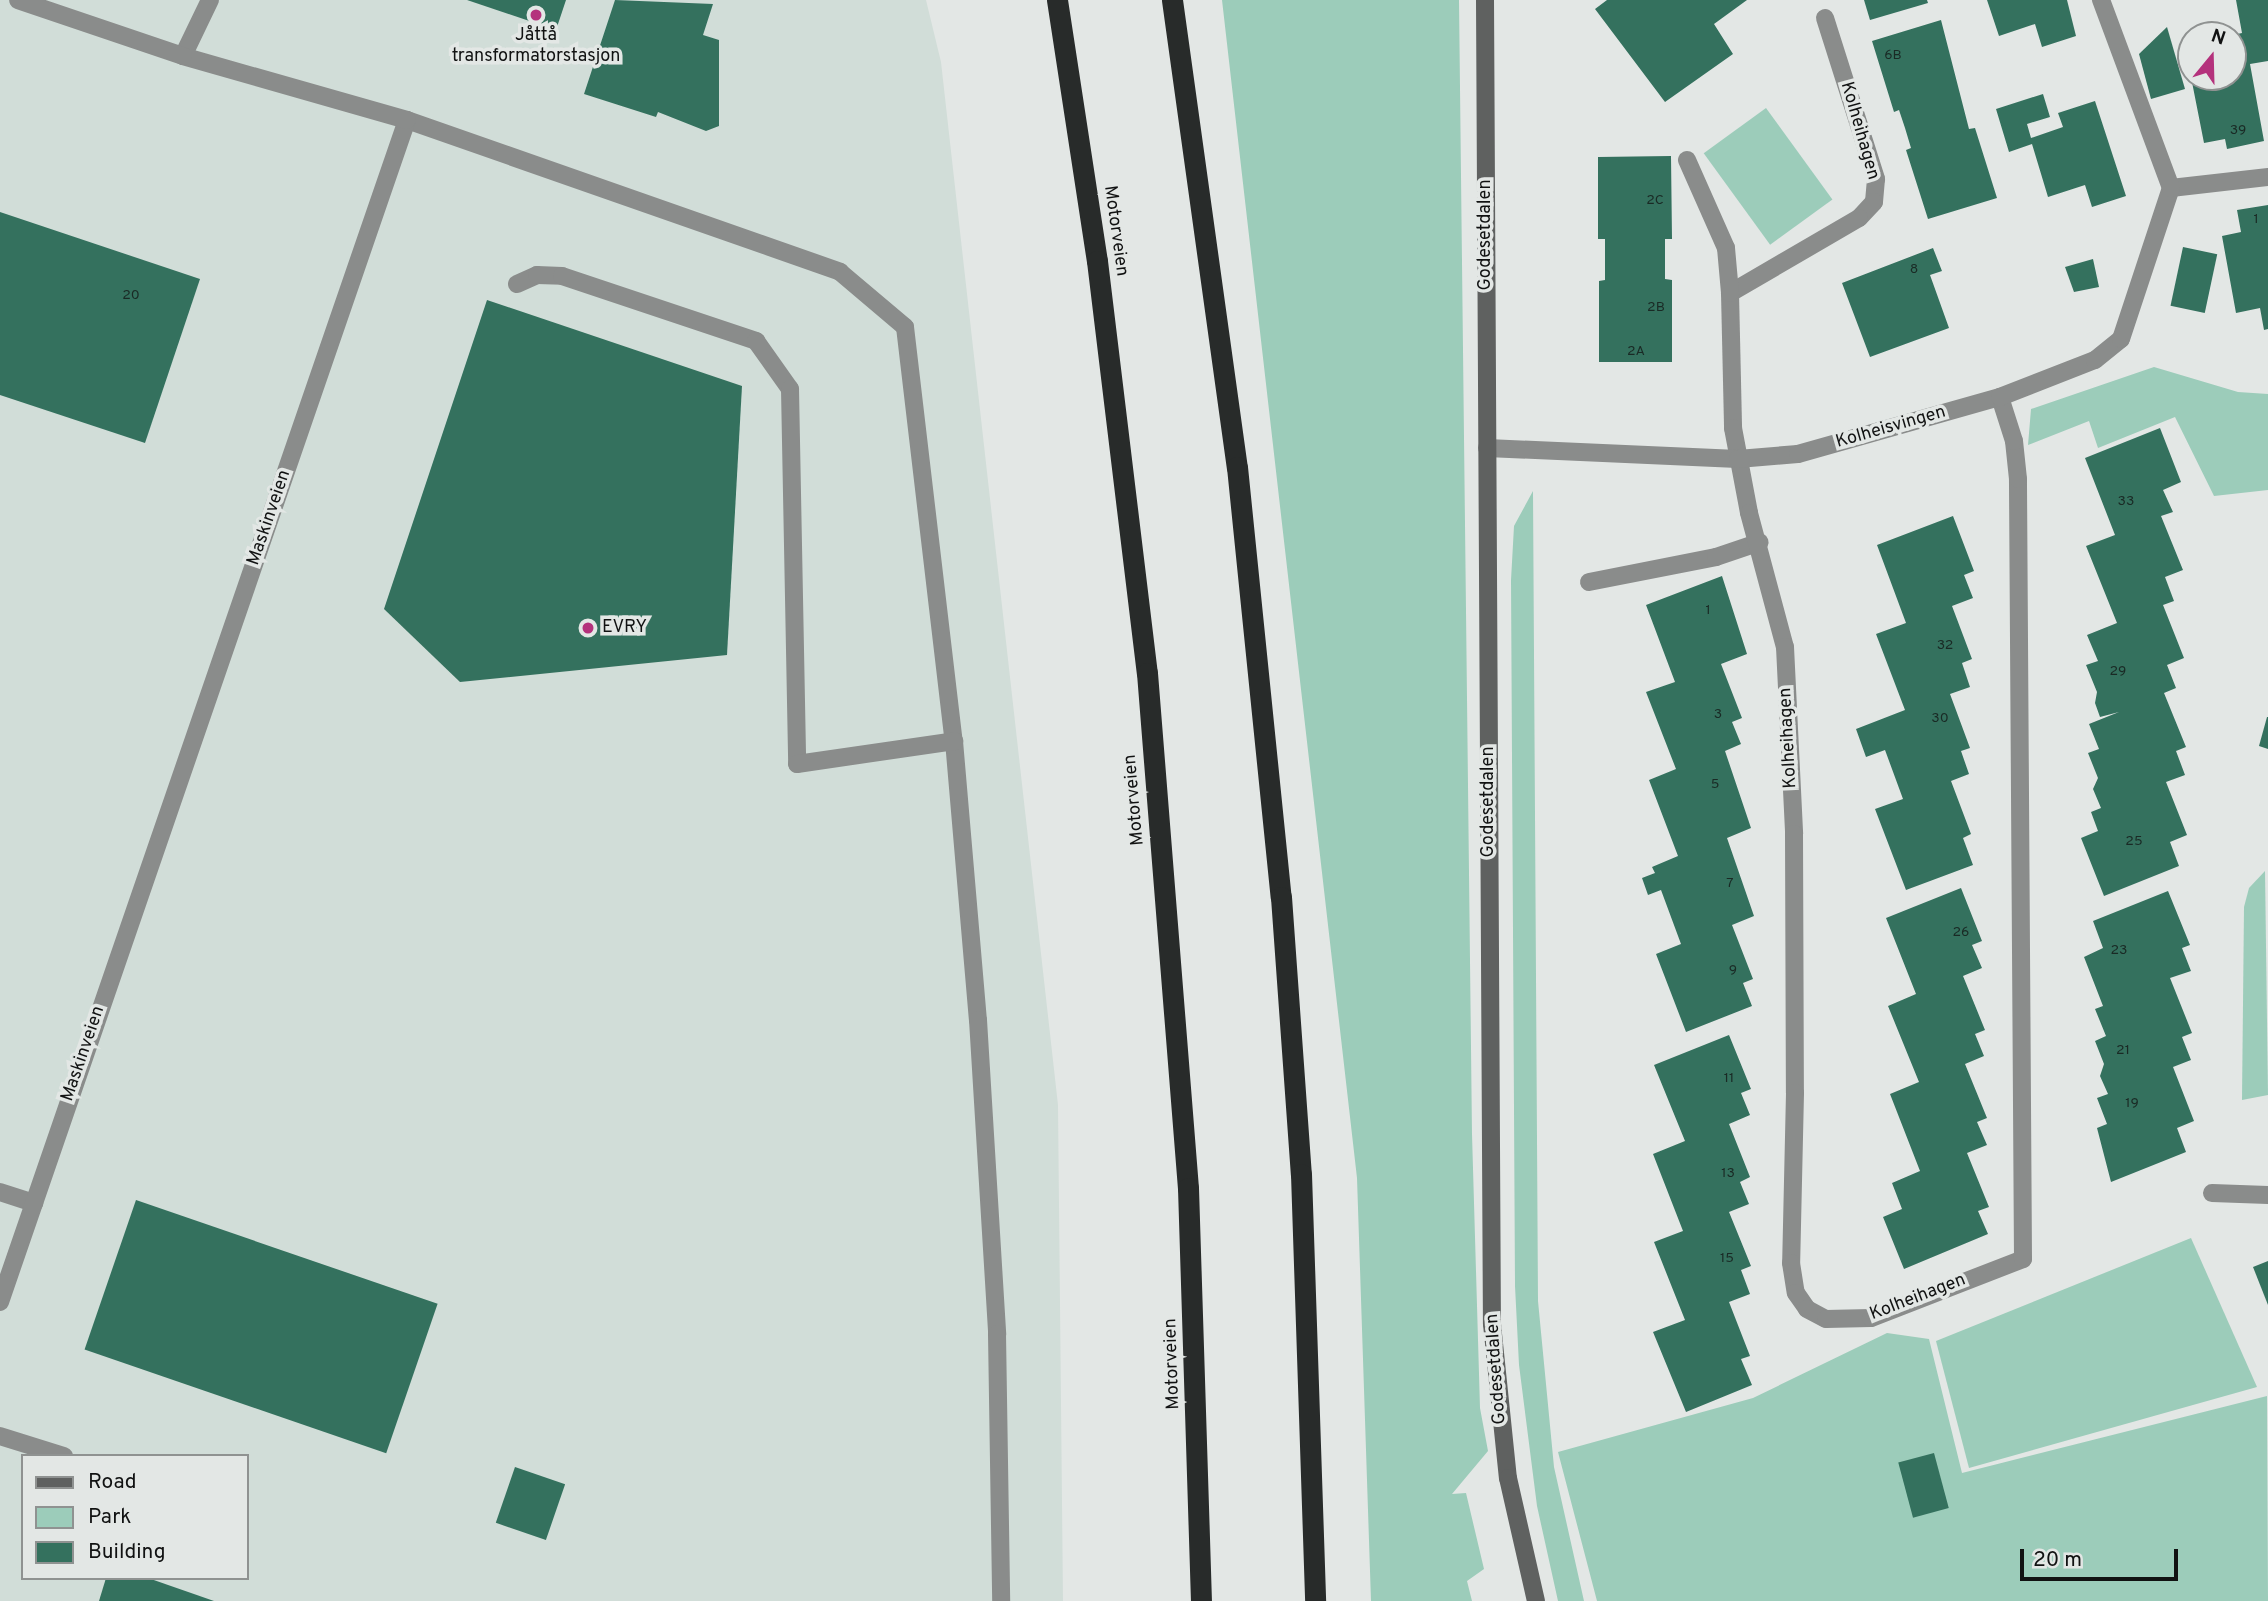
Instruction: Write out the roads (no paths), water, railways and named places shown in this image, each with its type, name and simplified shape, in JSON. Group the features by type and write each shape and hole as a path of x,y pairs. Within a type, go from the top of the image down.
{"highway":[{"name":"Motorveien","path":"1057,0 1101,289 1149,700 1188,1188 1201,1601"},
{"path":"1172,0 1235,453 1282,897 1301,1174 1315,1601"}],"main road":[{"name":"Godesetdalen","path":"1485,0 1492,1324 1508,1478 1535,1601"}],"street":[{"path":"18,0 183,56 407,120 840,272 905,327 954,741 978,1020 997,1334 1001,1601"},
{"path":"183,56 210,0"},
{"path":"2101,0 2171,188 2268,177"},
{"name":"Kolheihagen","path":"1730,293 1859,218 1874,202 1876,179 1825,18"},
{"name":"Maskinveien","path":"0,1301 407,120"},
{"name":"Kolheihagen","path":"1687,160 1726,248 1730,293 1733,428 1738,459 1786,647 1793,821 1796,1093 1791,1263 1796,1293 1807,1309 1826,1319 1846,1322 1871,1318 2023,1259 2018,479 2014,441 2000,397"},
{"name":"Kolheisvingen","path":"1487,447 1738,459 1798,454 2000,397 2095,360 2120,339 2171,188"},
{"path":"517,284 537,275 562,276 757,341 790,389 797,764 954,741"},
{"path":"1590,582 1716,557 1760,542"},
{"path":"0,1192 34,1203"},
{"path":"2212,1193 2268,1195"},
{"path":"0,1436 58,1454"}],"place":[{"name":"Jåttå transformatorstasjon","path":"536,15"},
{"name":"EVRY","path":"588,628"}]}
